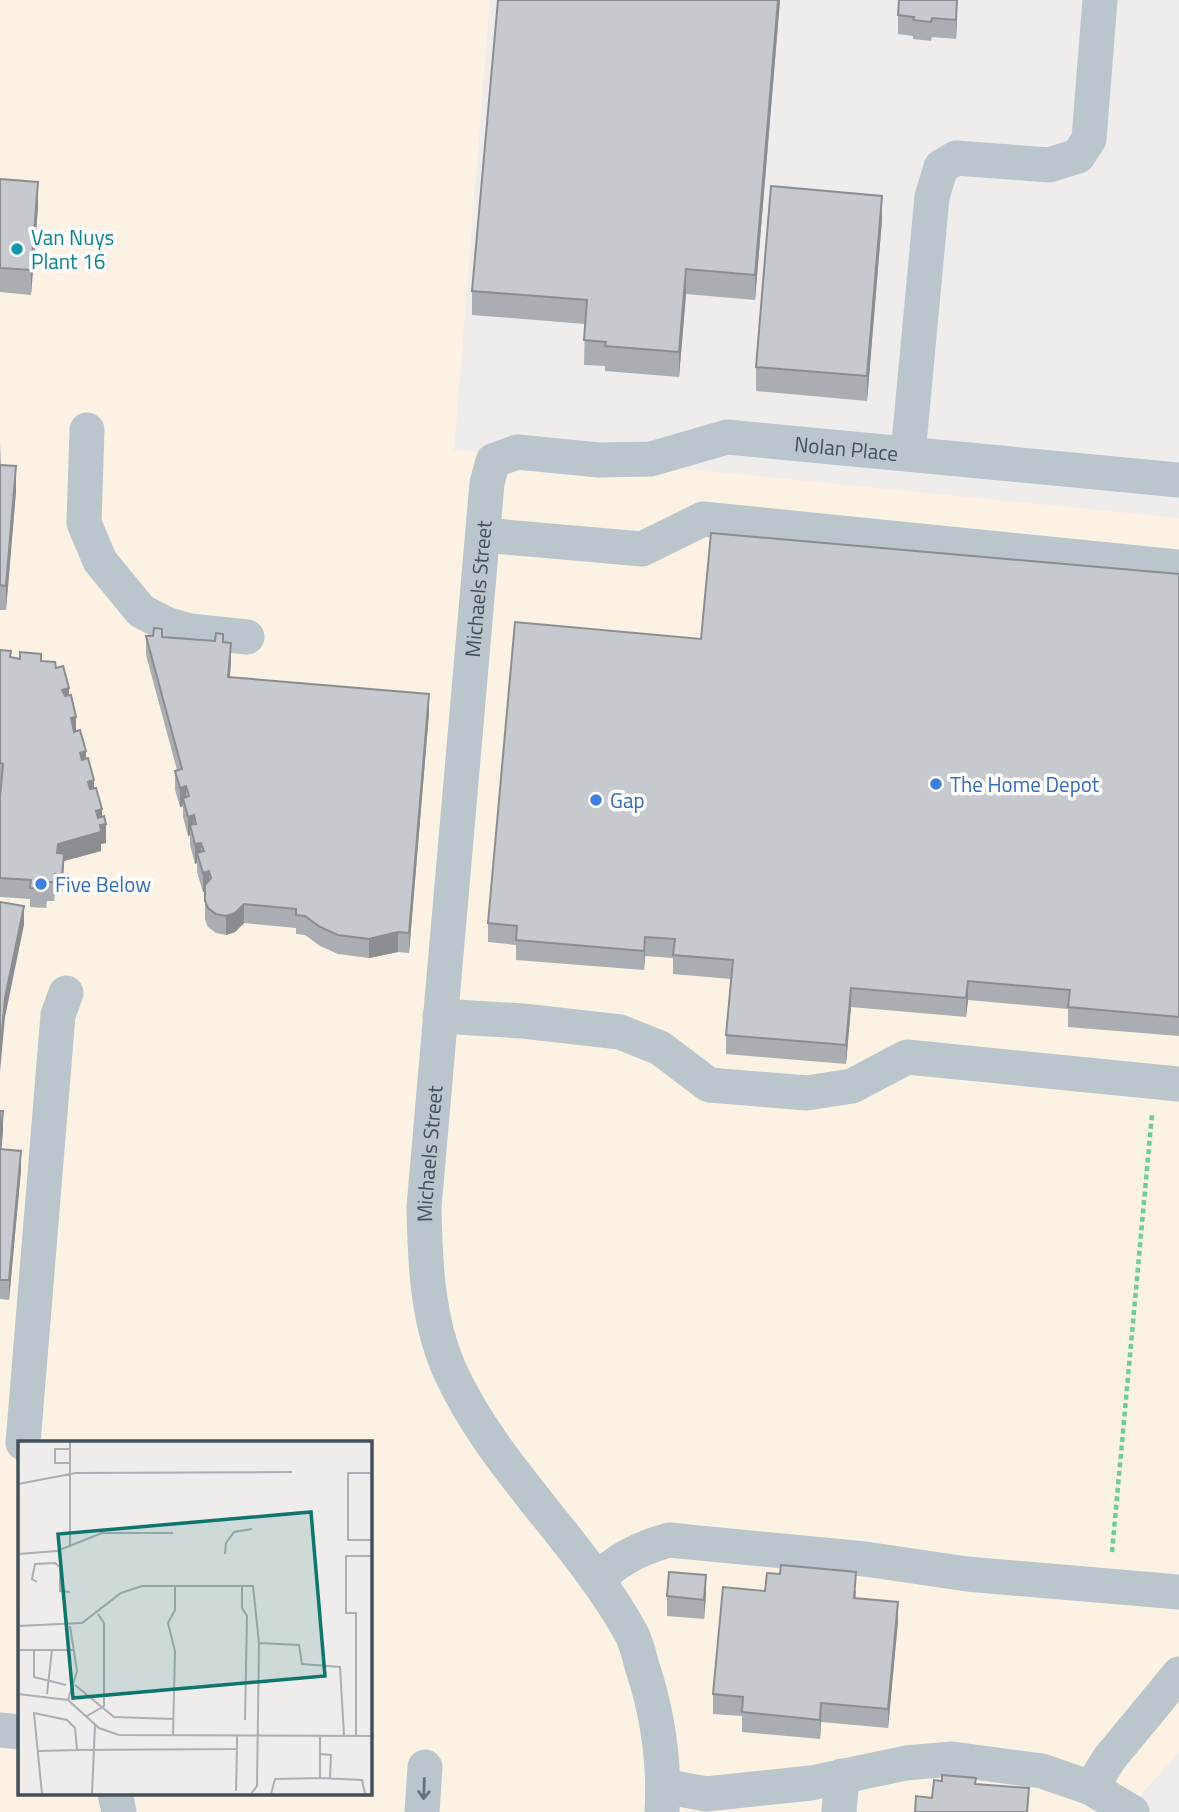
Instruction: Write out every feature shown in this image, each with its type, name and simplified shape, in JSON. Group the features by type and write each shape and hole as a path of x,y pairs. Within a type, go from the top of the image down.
{"street":[{"path":"908,454 932,197 941,167 956,158 1049,165 1078,156 1089,139 1100,0"},
{"path":"88,430 84,523 100,561 141,611 168,625 190,631 247,637"},
{"name":"Nolan Place","path":"517,452 599,460 651,459 727,437 1179,480"},
{"name":"Michaels Street","path":"517,452 493,461 487,483 424,1207 425,1250 438,1335 448,1367 465,1401 524,1487 597,1578 632,1633 654,1700 661,1744 663,1799"},
{"path":"483,536 642,549 703,519 1179,567"},
{"path":"23,1441 58,1016 66,993"},
{"path":"440,1016 523,1021 620,1032 660,1048 709,1085 807,1093 852,1086 907,1057 1179,1084"},
{"path":"597,1578 638,1549 669,1540 865,1559 967,1574 1179,1592"},
{"path":"1091,1788 1109,1759 1179,1674"},
{"path":"0,1730 18,1732"},
{"path":"663,1799 811,1783 906,1763 951,1759 1042,1770 1091,1788 1132,1812"},
{"path":"422,1812 425,1767"},
{"path":"839,1812 842,1776"},
{"path":"115,1794 119,1812"}],"path":[{"path":"1111,1564 1152,1107"}],"shaded area":[{"path":"0,0 490,0 454,450 738,474 1179,518 1179,1753 1144,1791 1135,1812 0,1812"}],"building":[{"path":"498,0 778,0 755,275 686,269 679,352 605,346 606,342 584,340 587,300 472,291"},
{"path":"899,0 957,0 956,20 932,18 931,22 898,15"},
{"name":"Van Nuys Plant 16","path":"0,179 38,182 31,270 0,268"},
{"path":"771,186 882,196 867,376 756,367"},
{"path":"0,465 16,466 6,586 0,585"},
{"name":"The Home Depot","path":"711,533 1179,574 1179,1017 1068,1007 1070,990 968,981 966,998 851,988 846,1045 726,1035 733,960 673,955 675,939 645,937 644,951 516,940 517,926 488,923 515,622 701,639"},
{"path":"154,628 162,629 162,637 215,641 216,633 223,634 223,642 231,643 228,677 429,694 409,933 398,932 369,939 338,935 305,916 296,915 296,909 244,904 235,913 226,916 216,914 208,908 205,885 211,878 209,871 203,873 197,853 204,851 201,843 195,844 190,825 196,824 194,815 188,817 183,798 189,796 186,786 180,788 175,771 182,769 146,636 153,636"},
{"path":"0,650 11,651 10,657 20,659 20,652 41,654 41,661 55,662 56,668 63,666 69,688 62,690 65,696 71,695 76,717 71,718 74,732 80,730 86,751 80,753 82,760 88,758 94,780 88,782 90,789 96,788 102,809 96,811 98,818 104,816 106,824 100,825 101,832 58,844 57,853 64,854 62,875 55,874 54,882 47,882 46,889 30,888 31,880 0,878 0,797 3,764 0,763"},
{"path":"0,902 24,906 5,998 0,1053"},
{"path":"0,1111 3,1111 0,1146"},
{"path":"0,1149 21,1151 9,1280 0,1280"},
{"path":"781,1565 856,1572 854,1598 898,1602 888,1709 821,1703 820,1720 742,1712 743,1697 713,1694 723,1587 765,1591 767,1573 780,1574"},
{"path":"669,1572 706,1575 704,1600 667,1596"},
{"path":"942,1775 976,1778 975,1784 1029,1788 1027,1812 915,1812 916,1796 932,1798 934,1780 942,1781"}],"place":[{"name":"Van Nuys Plant 16","path":"17,249"},
{"name":"The Home Depot","path":"936,784"},
{"name":"Gap","path":"596,800"},
{"name":"Five Below","path":"41,884"}]}
